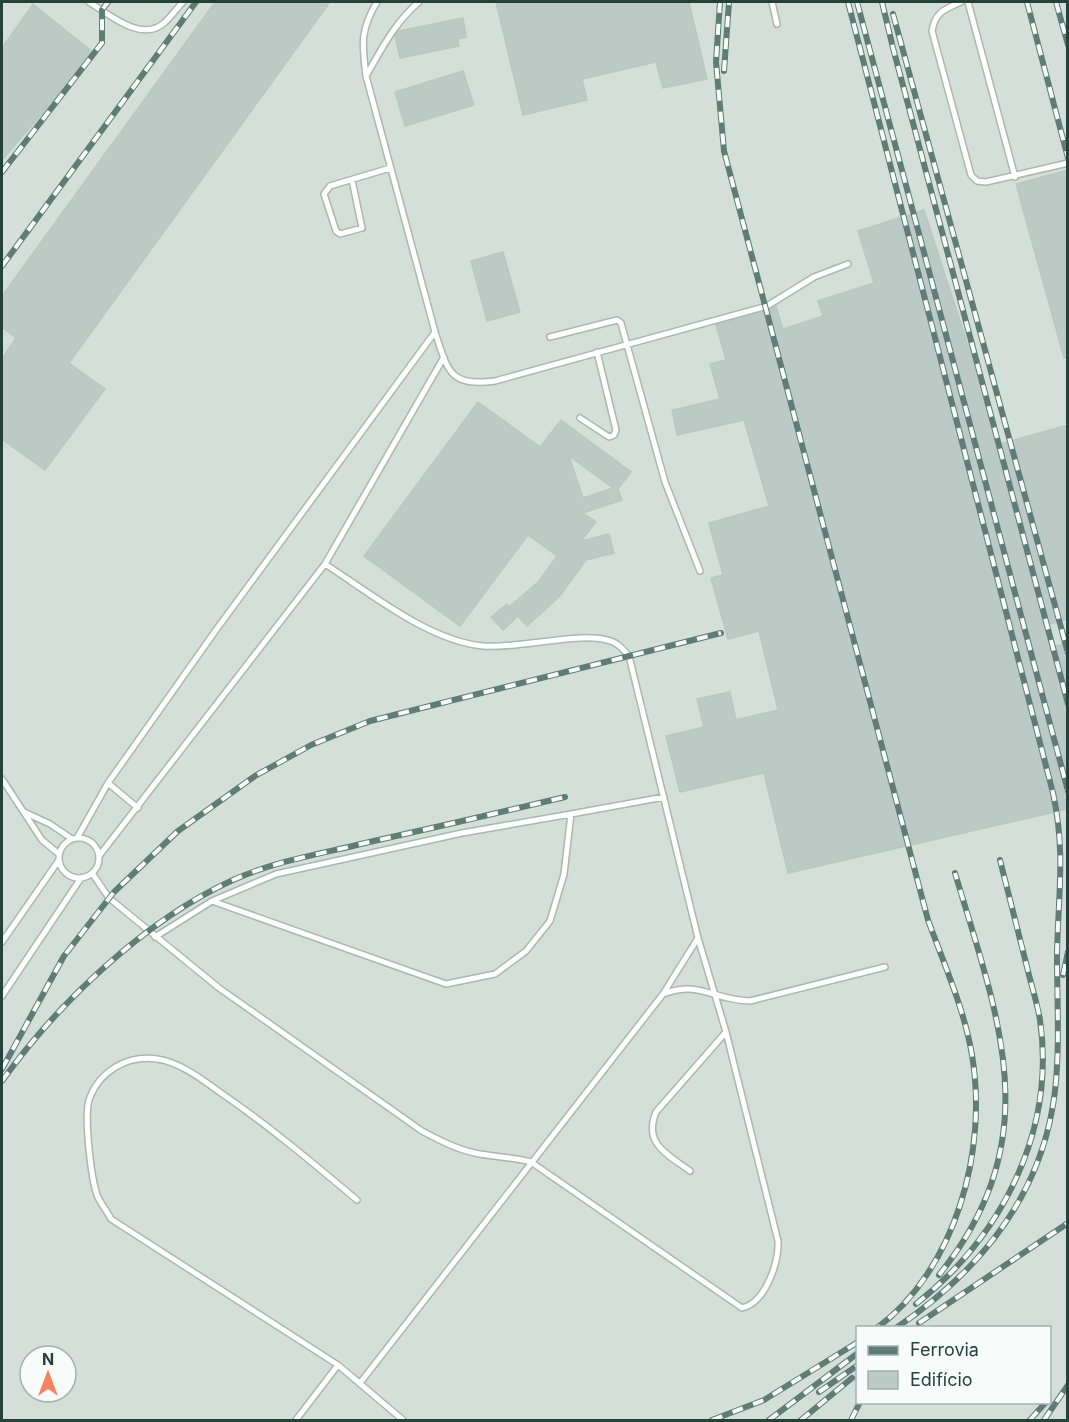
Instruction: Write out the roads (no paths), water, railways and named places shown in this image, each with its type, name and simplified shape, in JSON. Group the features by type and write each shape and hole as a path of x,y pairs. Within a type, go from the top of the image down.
{"lane":[{"path":"89,2 136,30 148,30 164,24 183,2"},
{"path":"377,2 366,19 361,40 366,76 435,332 452,373 460,381 473,384 495,381 767,306 814,277 848,264"},
{"path":"366,76 407,11 419,2"},
{"path":"772,2 777,24"},
{"path":"962,2 942,10 934,20 932,31 970,175 977,181 986,182 1068,163"},
{"path":"968,2 1015,177"},
{"path":"352,180 362,228 340,234 336,231 324,194 330,186 390,168"},
{"path":"550,337 617,320 621,323 665,482 700,571"},
{"path":"2,942 66,843 74,839 108,783 216,630 435,332"},
{"path":"580,418 609,437 614,435 616,430 597,352"},
{"path":"2,996 81,878 92,873 99,856 325,564 444,357"},
{"path":"92,873 109,898 219,988 422,1131 451,1146 468,1151 531,1162 739,1306 750,1305 769,1282 776,1266 778,1240 726,1032 698,938 630,659 620,645 608,640 589,638 526,645 482,646 445,636 406,616 325,564"},
{"path":"2,779 42,840 59,857 64,872 81,878"},
{"path":"108,783 138,808"},
{"path":"155,937 212,901 276,874 462,832 664,797"},
{"path":"21,811 50,824 74,839 94,845 99,856"},
{"path":"212,901 446,984 495,974 526,951 550,921 564,874 571,814"},
{"path":"360,1383 663,994 698,938"},
{"path":"663,994 686,987 701,989 716,997 750,1001 885,967"},
{"path":"690,1171 662,1150 652,1137 651,1124 656,1112 726,1032"},
{"path":"357,1200 273,1129 194,1074 158,1059 128,1060 108,1072 97,1083 89,1101 87,1126 97,1195 111,1219 338,1365 374,1398 403,1420"},
{"path":"296,1420 338,1365"}],"railway":[{"path":"2,172 102,43 102,10 108,2"},
{"path":"2,266 196,2"},
{"path":"720,2 716,62 724,151 928,920 959,1003 972,1055 976,1092 975,1129 970,1168 960,1205 946,1241 927,1274 904,1303 879,1326"},
{"path":"724,71 729,2"},
{"path":"848,2 1053,793 1060,855 1057,1074 1048,1128 1037,1163 1022,1196 980,1255 955,1281 899,1326"},
{"path":"857,2 1068,791"},
{"path":"882,2 1068,704"},
{"path":"1027,2 1068,158"},
{"path":"1056,2 1068,45"},
{"path":"893,14 1068,653"},
{"path":"2,1069 64,956 114,892 178,831 255,776 311,745 370,721 721,633"},
{"path":"2,1081 49,1022 106,966 168,917 233,880 298,858 565,797"},
{"path":"916,1304 947,1277 974,1247 997,1214 1016,1178 1030,1141 1039,1102 1043,1061 1040,1020 1000,860"},
{"path":"939,1275 973,1224 994,1175 1004,1127 1005,1078 998,1029 987,979 955,873"},
{"path":"1063,975 1068,952"},
{"path":"919,1323 1068,1223"},
{"path":"712,1420 764,1400 856,1343"},
{"path":"769,1420 856,1355"},
{"path":"819,1392 856,1366"},
{"path":"801,1420 852,1378"},
{"path":"1044,1420 1068,1385"},
{"path":"851,1420 859,1404"},
{"path":"1030,1420 1044,1404"}]}
